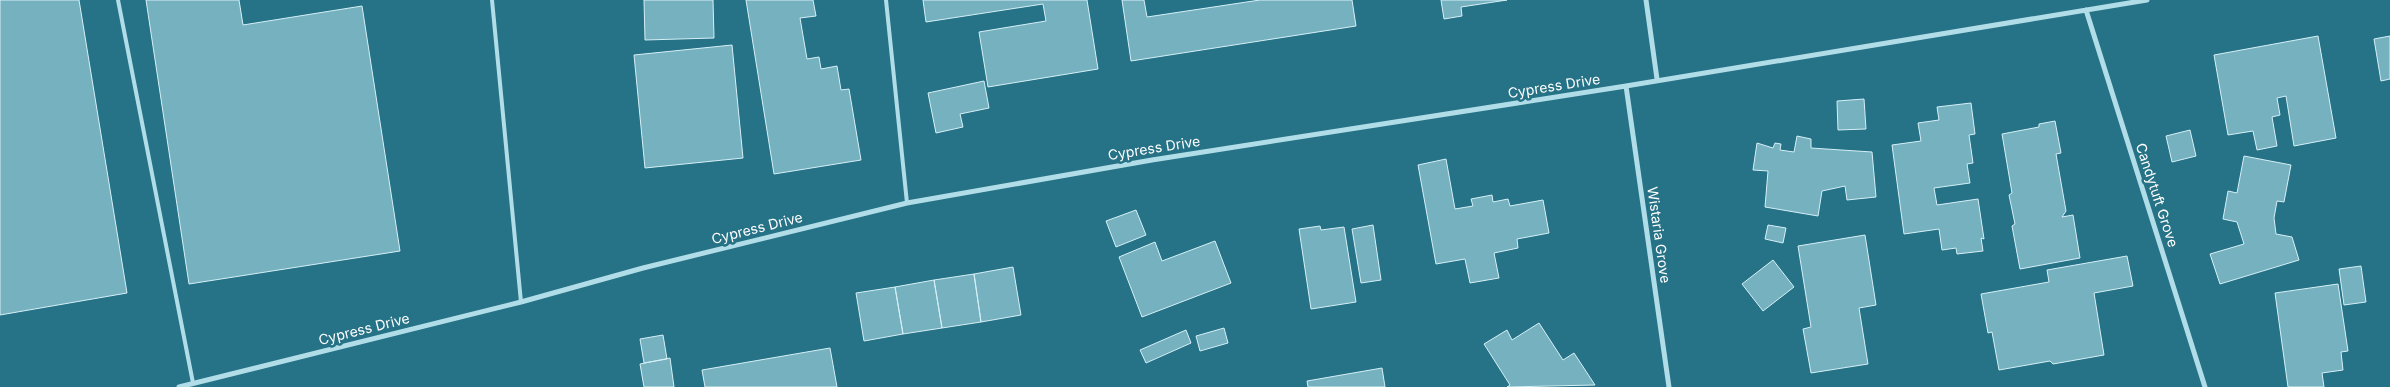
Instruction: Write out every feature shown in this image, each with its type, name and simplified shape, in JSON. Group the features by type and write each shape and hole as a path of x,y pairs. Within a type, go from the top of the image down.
{"street":[{"path":"1646,0 1657,79"},
{"name":"Cypress Drive","path":"179,387 907,203 1162,158 1626,86 1657,79 2147,0"},
{"name":"Candytuft Grove","path":"2086,10 2205,387"},
{"name":"Wistaria Grove","path":"1626,86 1669,387"}],"lane":[{"path":"118,0 194,384"},
{"path":"492,0 521,302"},
{"path":"886,0 907,203"}],"building":[{"path":"0,0 79,0 127,293 0,315"},
{"path":"146,0 239,0 243,25 362,6 400,251 189,284"},
{"path":"644,0 713,0 714,38 645,40"},
{"path":"746,0 813,0 816,16 800,18 807,59 819,57 821,69 837,66 841,90 849,89 861,160 774,174"},
{"path":"923,0 1087,0 1098,69 988,87 979,32 1046,21 1043,4 926,22"},
{"path":"1122,0 1144,0 1147,17 1260,0 1352,0 1356,26 1131,61"},
{"path":"1441,0 1507,0 1461,7 1462,16 1444,19"},
{"path":"2318,36 2336,138 2294,146 2286,96 2277,98 2280,115 2272,117 2277,146 2257,150 2253,131 2228,135 2214,55"},
{"path":"2390,36 2390,79 2381,81 2374,39"},
{"path":"732,45 743,158 645,168 634,55"},
{"path":"984,81 989,108 960,114 963,127 936,133 928,93"},
{"path":"1864,99 1866,129 1838,130 1837,101"},
{"path":"1971,103 1975,134 1969,135 1973,163 1967,164 1970,183 1934,188 1937,205 1978,199 1984,239 1981,238 1983,251 1957,254 1956,248 1942,250 1939,229 1904,234 1892,145 1921,141 1918,123 1939,120 1937,107"},
{"path":"2055,121 2061,153 2056,154 2066,211 2062,217 2073,215 2080,258 2020,269 2012,226 2015,224 2009,195 2012,193 2002,134 2039,127 2039,124"},
{"path":"2190,130 2196,156 2172,162 2166,136"},
{"path":"1797,136 1811,139 1811,148 1872,152 1876,197 1847,200 1845,186 1822,191 1818,216 1765,207 1768,171 1753,170 1757,143 1773,148 1775,143 1781,144 1780,150 1794,152"},
{"path":"2244,156 2291,165 2284,202 2277,201 2274,218 2276,234 2292,237 2299,260 2220,284 2210,254 2244,244 2237,222 2223,219 2228,191 2237,193"},
{"path":"1446,159 1455,209 1473,206 1471,199 1492,195 1493,202 1508,199 1510,206 1543,200 1549,233 1517,239 1518,248 1494,253 1499,278 1470,283 1465,259 1436,264 1418,165"},
{"path":"1136,210 1146,235 1116,247 1106,221"},
{"path":"1373,225 1381,280 1361,283 1352,229"},
{"path":"1768,225 1786,228 1783,243 1765,239"},
{"path":"1320,226 1321,230 1344,227 1356,302 1311,309 1299,229"},
{"path":"1865,235 1876,305 1859,308 1868,364 1811,373 1803,329 1811,327 1798,246"},
{"path":"1215,241 1231,283 1142,317 1119,257 1155,242 1162,261"},
{"path":"2127,256 2133,286 2094,293 2104,355 2053,364 2050,361 1999,370 1992,332 1988,333 1981,294 2049,282 2047,270"},
{"path":"1773,260 1794,287 1763,311 1742,284"},
{"path":"2361,266 2366,302 2344,305 2339,269"},
{"path":"1013,267 1021,315 981,322 974,274"},
{"path":"974,274 981,322 942,328 934,280"},
{"path":"934,280 942,328 903,334 895,287"},
{"path":"2338,284 2348,351 2341,352 2343,370 2322,373 2324,387 2288,387 2275,293"},
{"path":"895,287 903,334 864,341 856,293"},
{"path":"1539,323 1563,360 1574,353 1595,385 1507,387 1510,385 1484,344 1507,330 1512,340"},
{"path":"1224,328 1228,343 1200,351 1196,336"},
{"path":"1186,330 1191,343 1146,363 1140,350"},
{"path":"663,335 667,359 644,363 640,339"},
{"path":"830,348 837,387 705,387 702,370"},
{"path":"670,358 674,387 644,387 640,364"},
{"path":"1382,368 1385,387 1308,387 1307,381"}]}
